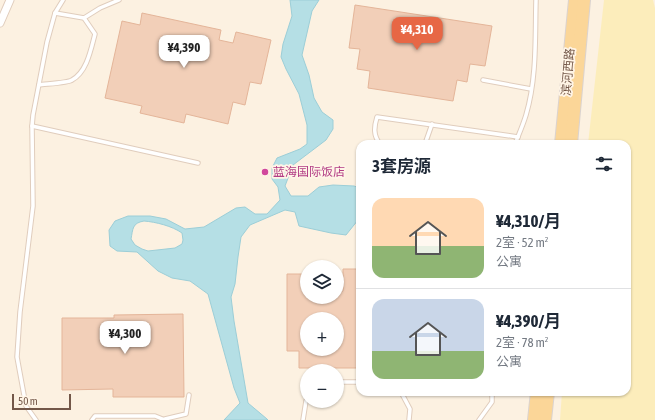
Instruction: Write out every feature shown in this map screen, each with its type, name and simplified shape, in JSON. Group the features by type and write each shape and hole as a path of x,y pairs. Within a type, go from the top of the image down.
{"main road":[{"name":"滨河西路","path":"561,140 575,0"},
{"name":"滨河西路","path":"571,140 584,0"},
{"path":"534,420 537,396"},
{"path":"545,420 548,396"}],"street":[{"path":"0,23 10,0"}],"lane":[{"path":"36,420 26,406 17,358 20,312 33,206 33,115 47,42 55,14 63,0"},
{"path":"55,14 84,18 100,8 119,0"},
{"path":"517,140 526,114 531,89 535,53 536,0"},
{"path":"38,85 72,81 83,71 95,34 84,18"},
{"path":"483,80 531,89"},
{"path":"377,140 374,128 377,117 518,137"},
{"path":"426,140 432,124"},
{"path":"32,126 198,163"},
{"path":"344,382 356,382"},
{"path":"92,420 95,416 156,416 165,420 186,414 189,395"},
{"path":"403,396 410,409 409,420"},
{"path":"479,420 492,402 492,396"},
{"path":"303,420 305,408"}],"sand":[{"path":"604,0 653,0 655,8 655,420 560,420 562,396 631,396 631,140 588,140"}],"water":[{"path":"290,0 319,0 312,11 302,55 309,75 314,98 322,112 333,120 333,129 326,140 293,165 285,186 291,196 308,196 319,187 333,185 356,187 356,222 346,235 331,233 299,226 295,212 285,210 250,225 241,237 235,284 231,297 234,321 248,403 268,420 224,420 240,403 234,388 208,294 190,281 172,278 158,271 137,252 117,251 110,246 109,230 115,221 128,216 150,216 166,219 185,229 204,227 236,208 245,207 255,214 267,214 280,200 278,187 272,179 272,168 277,158 300,149 307,144 307,125 299,94 281,57 283,44 292,16","holes":["144,221 169,226 182,233 182,244 175,248 148,251 135,245 131,239 133,229 137,223"]}],"building":[{"path":"355,5 492,26 485,66 470,64 467,82 457,80 453,101 368,88 370,71 357,69 360,49 349,48"},
{"path":"142,13 221,30 219,40 233,43 236,32 271,40 261,84 250,82 245,105 233,102 228,124 186,114 184,123 140,113 142,106 105,98 122,21 140,25"},
{"path":"344,269 356,269 356,368 344,368 344,364 300,364 299,368 299,351 287,351 287,274 300,274 300,304 344,304"},
{"path":"183,314 184,397 113,397 113,389 62,390 62,318 114,318 114,315"}],"place":[{"name":"蓝海国际饭店","path":"265,172"}]}
